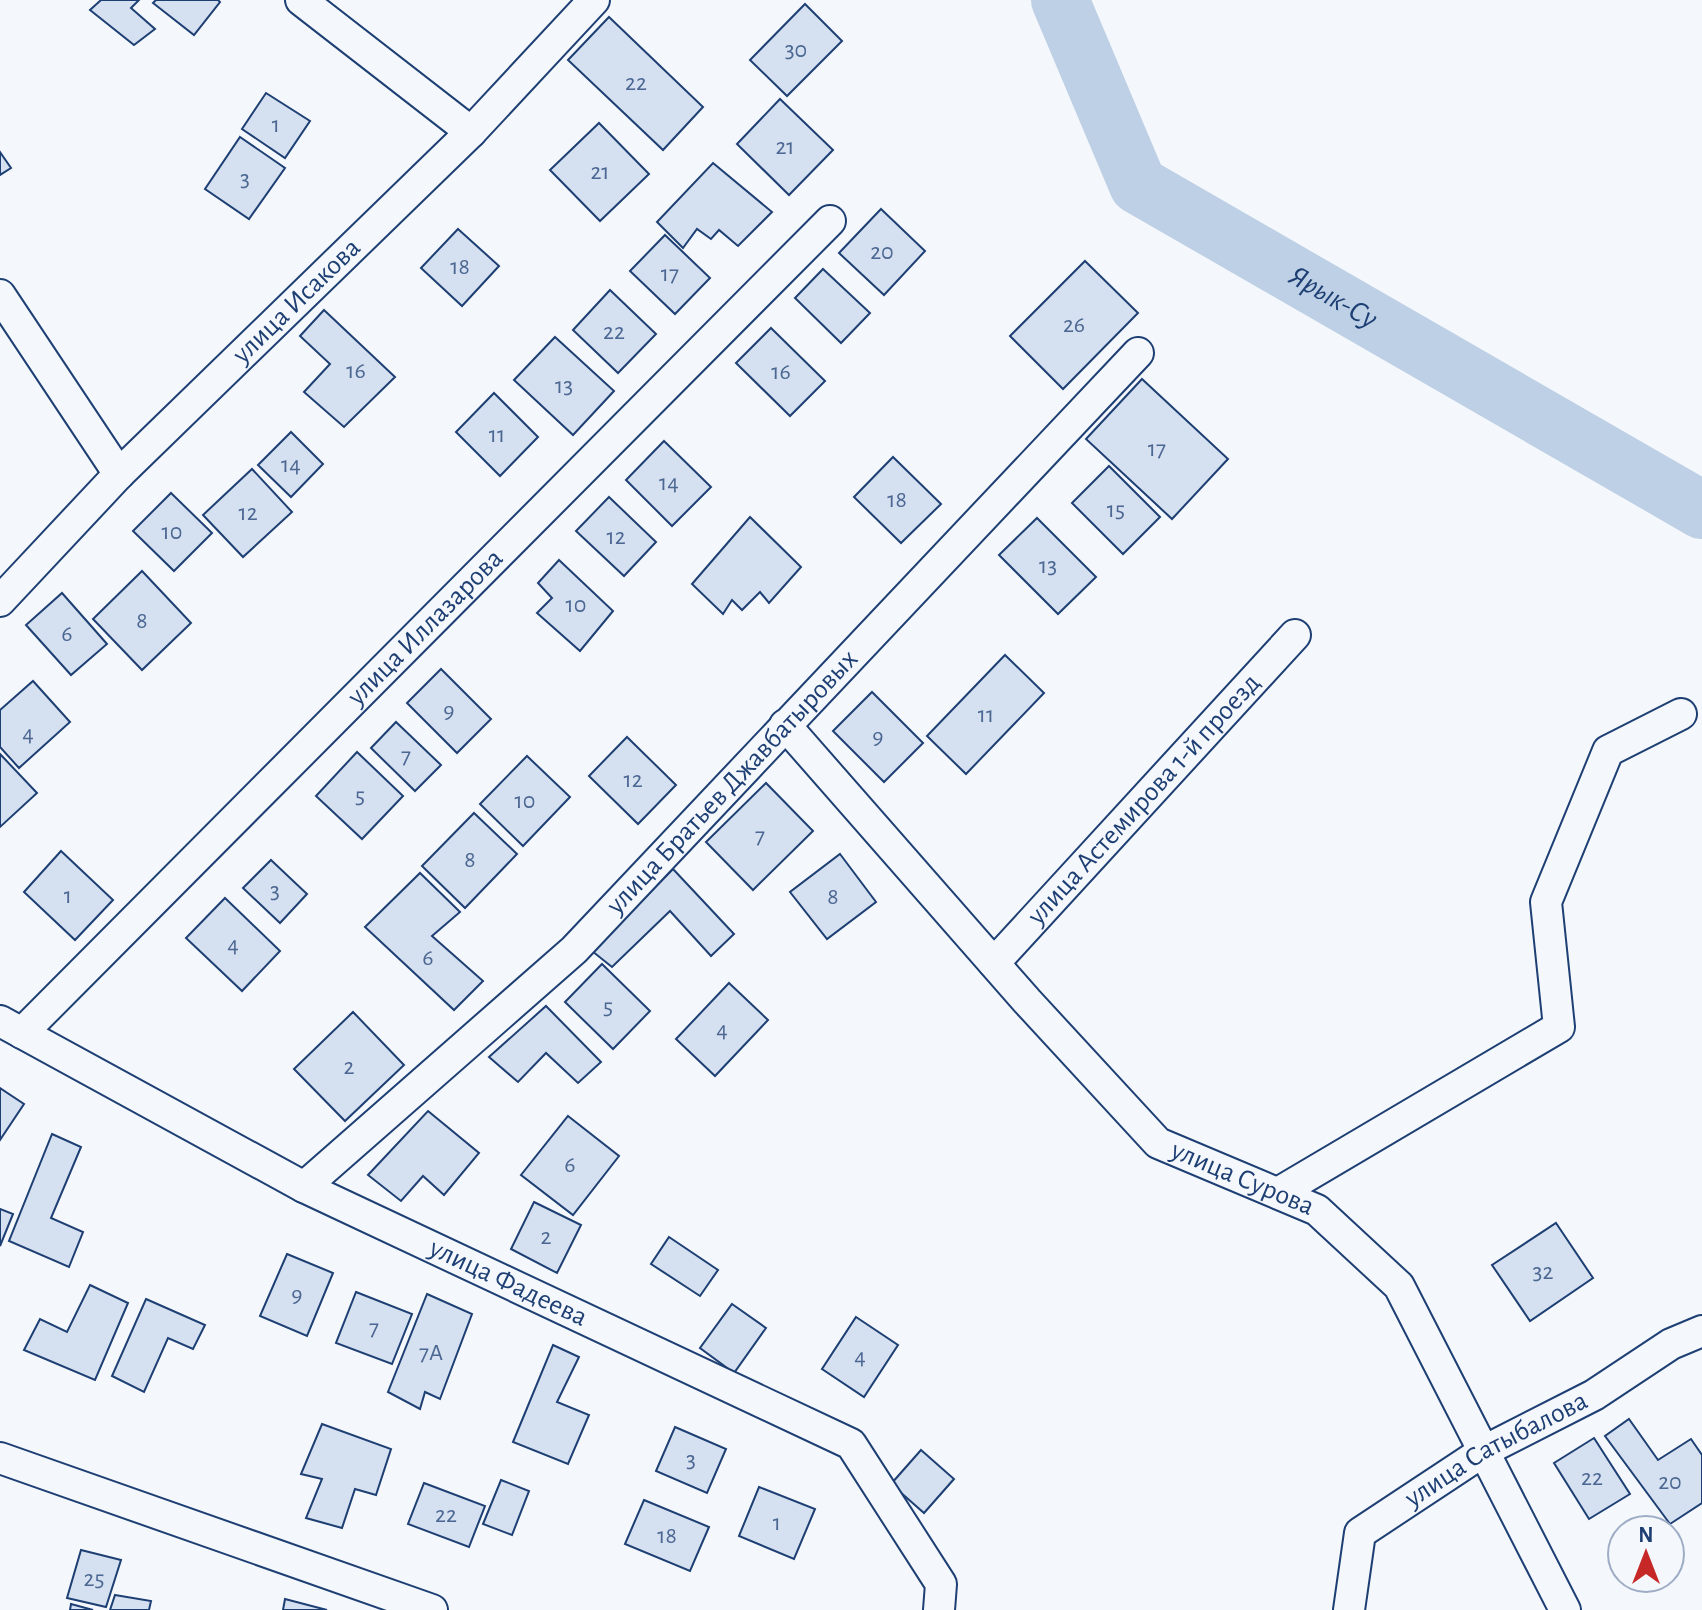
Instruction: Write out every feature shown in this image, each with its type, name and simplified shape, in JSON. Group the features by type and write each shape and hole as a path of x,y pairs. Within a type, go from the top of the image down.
{"street":[{"path":"301,0 471,132"},
{"name":"улица Исакова","path":"0,601 119,474 471,132 594,0"},
{"name":"улица Иллазарова","path":"11,1027 830,221"},
{"path":"0,295 119,474"},
{"name":"улица Братьев Джавбатыровых","path":"304,1187 574,950 1138,353"},
{"name":"улица Астемирова 1-й проезд","path":"994,963 1295,635"},
{"path":"1278,1193 1559,1027 1546,902 1608,751 1681,714"},
{"name":"улица Сурова","path":"785,725 994,963 1158,1143 1317,1210 1399,1286 1565,1610"},
{"name":"улица Фадеева","path":"11,1027 304,1187 851,1444 941,1584 939,1610"},
{"name":"улица Сатыбалова","path":"1349,1610 1360,1533 1484,1451 1594,1395 1671,1344 1702,1331"},
{"path":"0,1458 432,1610"}],"building":[{"path":"101,0 139,0 131,8 155,29 134,45 90,10"},
{"path":"156,0 220,2 194,35 153,3"},
{"path":"805,4 842,41 787,96 750,60"},
{"path":"609,17 703,107 663,150 568,60"},
{"path":"266,93 310,121 285,158 242,129"},
{"path":"780,99 833,150 789,195 737,144"},
{"path":"599,123 649,174 600,221 550,170"},
{"path":"240,137 285,168 249,219 205,189"},
{"path":"0,152 11,168 0,175"},
{"path":"713,163 772,212 738,246 719,230 711,239 697,229 683,248 657,222"},
{"path":"881,209 925,251 884,295 839,253"},
{"path":"458,229 499,266 462,306 421,268"},
{"path":"665,235 710,278 675,314 630,271"},
{"path":"1085,261 1138,313 1063,389 1010,336"},
{"path":"823,269 870,313 841,343 795,298"},
{"path":"610,290 656,334 618,373 573,330"},
{"path":"324,310 395,377 344,427 304,392 330,364 300,336"},
{"path":"771,328 825,381 790,416 736,363"},
{"path":"555,337 614,391 573,435 514,380"},
{"path":"1142,379 1228,459 1172,519 1086,439"},
{"path":"494,393 538,437 500,476 456,432"},
{"path":"291,432 323,464 291,497 258,465"},
{"path":"664,441 711,487 672,526 626,480"},
{"path":"893,457 941,504 901,543 854,497"},
{"path":"1109,466 1160,517 1123,554 1072,503"},
{"path":"252,469 292,512 243,557 203,515"},
{"path":"171,493 212,533 174,571 133,531"},
{"path":"609,497 656,542 624,576 576,531"},
{"path":"750,517 801,567 769,603 760,592 742,610 732,600 723,614 692,584"},
{"path":"1037,518 1096,577 1058,614 999,555"},
{"path":"559,560 613,611 580,651 537,613 552,598 538,583"},
{"path":"142,571 191,623 142,670 93,619"},
{"path":"62,593 107,644 71,675 26,625"},
{"path":"1005,655 1044,693 966,774 927,736"},
{"path":"441,669 491,719 457,753 407,703"},
{"path":"33,681 70,722 19,768 0,747 0,710"},
{"path":"872,692 923,743 884,782 833,731"},
{"path":"396,722 441,765 415,791 371,748"},
{"path":"627,737 676,785 638,824 589,776"},
{"path":"357,752 403,796 362,839 316,796"},
{"path":"0,754 37,793 0,827"},
{"path":"527,756 570,797 523,846 480,804"},
{"path":"766,783 813,831 753,890 706,842"},
{"path":"474,813 517,854 465,908 422,866"},
{"path":"61,851 113,900 75,940 24,892"},
{"path":"840,854 876,902 827,939 790,892"},
{"path":"271,860 307,894 280,923 243,888"},
{"path":"673,869 734,934 711,956 670,911 612,967 592,951"},
{"path":"420,873 460,912 432,936 483,981 454,1010 365,927"},
{"path":"225,898 280,951 242,991 186,938"},
{"path":"602,964 650,1011 613,1049 565,1002"},
{"path":"729,983 768,1020 715,1076 676,1039"},
{"path":"546,1006 601,1062 578,1083 546,1053 518,1082 489,1057"},
{"path":"353,1012 404,1065 345,1121 294,1069"},
{"path":"0,1088 24,1104 0,1140"},
{"path":"428,1111 479,1153 444,1195 423,1176 401,1201 368,1175"},
{"path":"568,1116 619,1156 573,1215 521,1175"},
{"path":"52,1134 81,1147 51,1218 83,1232 69,1267 9,1241"},
{"path":"534,1202 581,1225 557,1273 511,1249"},
{"path":"0,1209 13,1214 0,1246"},
{"path":"1556,1223 1593,1278 1530,1321 1492,1265"},
{"path":"669,1237 718,1270 700,1296 651,1264"},
{"path":"287,1254 333,1273 307,1336 260,1316"},
{"path":"90,1285 128,1303 95,1380 24,1350 40,1319 67,1332"},
{"path":"356,1292 412,1314 392,1364 336,1343"},
{"path":"427,1294 472,1314 440,1399 425,1392 420,1409 388,1392"},
{"path":"146,1299 205,1325 193,1349 168,1338 144,1392 112,1376"},
{"path":"732,1304 766,1328 734,1373 700,1348"},
{"path":"856,1317 898,1345 864,1397 822,1369"},
{"path":"553,1345 579,1357 557,1402 589,1415 568,1464 513,1442"},
{"path":"1629,1419 1658,1460 1691,1439 1702,1455 1702,1503 1685,1514 1663,1514 1605,1436"},
{"path":"322,1424 391,1449 376,1495 355,1489 342,1528 306,1518 322,1479 301,1474"},
{"path":"675,1427 726,1449 707,1493 656,1471"},
{"path":"1594,1438 1630,1494 1589,1519 1554,1463"},
{"path":"921,1450 954,1479 924,1513 891,1484"},
{"path":"501,1480 529,1491 512,1535 483,1524"},
{"path":"424,1483 485,1506 469,1547 408,1524"},
{"path":"759,1487 815,1509 794,1559 739,1536"},
{"path":"644,1500 709,1527 690,1571 625,1544"},
{"path":"81,1550 121,1560 106,1607 67,1598"},
{"path":"115,1595 151,1601 149,1610 110,1610"},
{"path":"285,1599 327,1610 283,1610"},
{"path":"71,1604 93,1610 70,1610"}],"waterway":[{"name":"Ярык-Су","path":"1060,0 1138,185 1702,510"}]}
